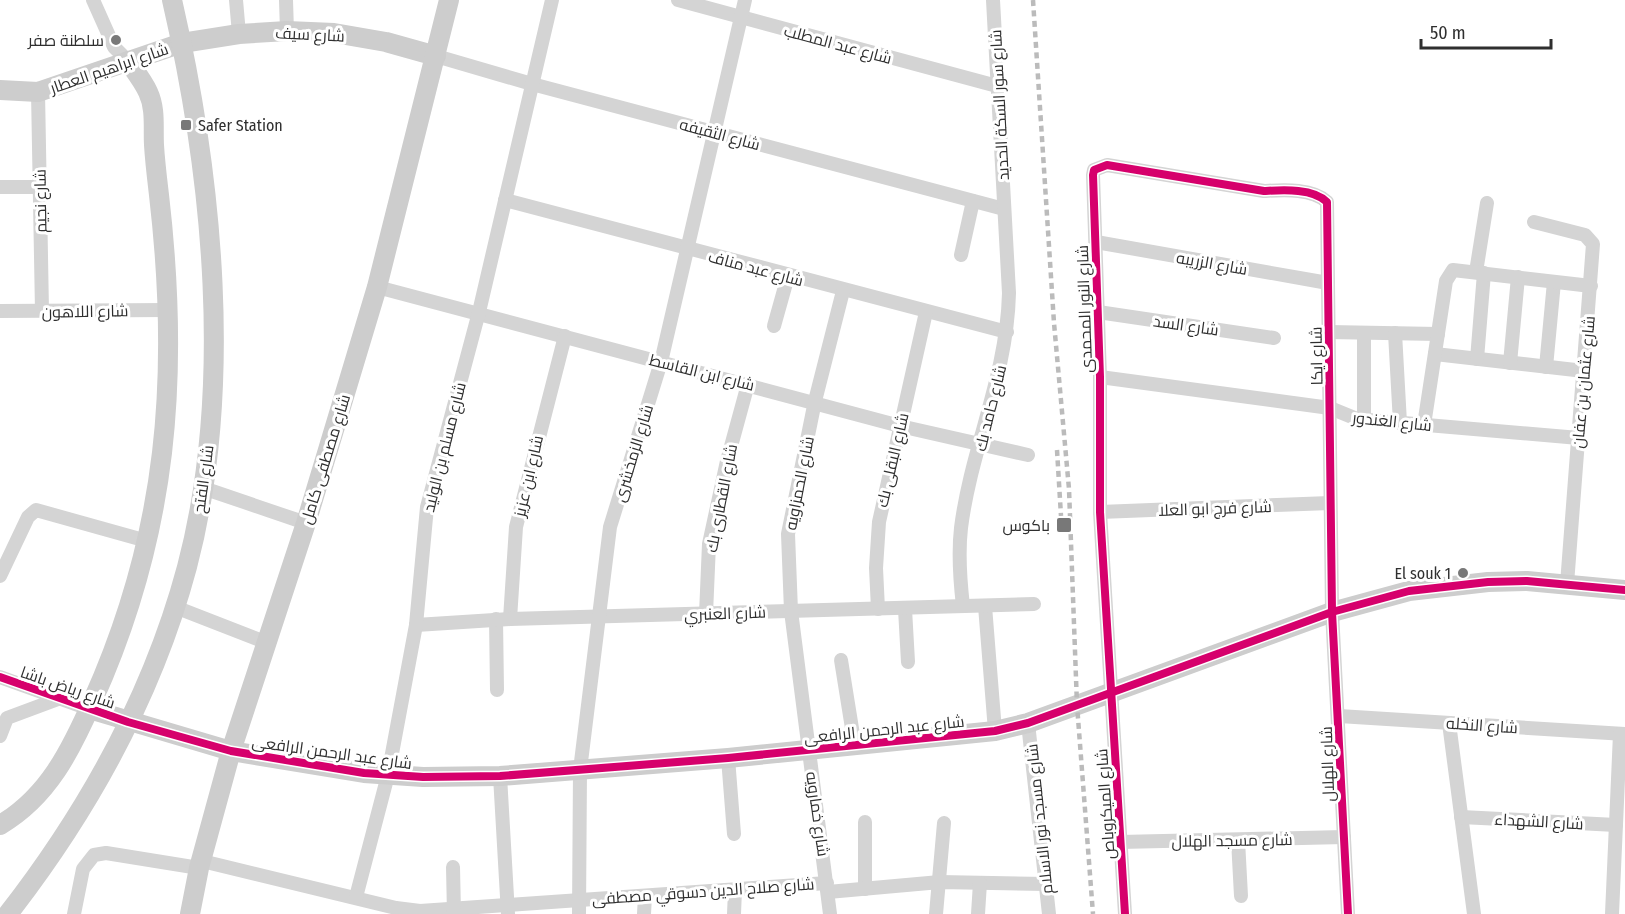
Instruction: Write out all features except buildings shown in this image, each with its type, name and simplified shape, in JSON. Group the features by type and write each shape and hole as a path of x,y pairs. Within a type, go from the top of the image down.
{"street":[{"path":"0,825 33,802 55,774 89,709 124,625 147,541 168,400 169,310 153,106 148,92 128,61 114,46 93,0"},
{"name":"شارع الفتح","path":"8,914 73,824 147,682 187,568 203,488 213,372 208,244 200,146 172,0"},
{"path":"236,0 239,34"},
{"path":"286,0 287,31"},
{"name":"شارع مصطفى كامل","path":"190,914 200,864 231,751 306,523 378,287 448,0"},
{"name":"شارع مسلم بن الوليد","path":"356,897 388,775 416,625 427,507 479,312 552,0"},
{"name":"شارع عبد المطلب","path":"678,0 997,86"},
{"name":"شارع الزمخشرى","path":"579,914 580,770 610,527 661,362 745,0"},
{"name":"شارع سور السكة الحديد","path":"993,0 1004,209"},
{"name":"شارع سيف","path":"182,43 239,34 287,31 334,33 386,42 436,56"},
{"name":"شارع ابراهيم العطار","path":"0,90 38,92 182,43"},
{"name":"شارع الثقيفه","path":"436,56 532,84 1004,209"},
{"name":"شارع نجيم","path":"38,92 42,311"},
{"name":"شارع النور المحمدى","path":"1112,692 1100,512 1100,377 1094,170 1107,165 1264,191 1283,189 1317,195 1327,202 1328,208"},
{"path":"0,187 40,187"},
{"name":"شارع عبد مناف","path":"505,200 843,291 1007,332"},
{"path":"962,255 973,201"},
{"path":"1477,359 1480,272 1486,203"},
{"name":"شارع ايكا","path":"1328,208 1332,612"},
{"name":"شارع حامد بك","path":"963,606 959,570 961,528 1007,332 1009,293 1004,209"},
{"name":"شارع عثمان بن عفان","path":"1534,222 1585,235 1593,244 1567,584"},
{"name":"شارع الزريبه","path":"1095,242 1328,283"},
{"path":"1424,425 1449,275 1453,270 1591,286"},
{"path":"774,326 788,276"},
{"path":"1510,363 1518,277"},
{"path":"1546,367 1554,282"},
{"name":"شارع ابن القاسط","path":"378,287 815,401 900,426 1028,455"},
{"name":"شارع الحمزاويه","path":"809,750 791,611 788,534 815,401 843,291"},
{"name":"شارع اللاهون","path":"0,311 169,310"},
{"name":"شارع البقلى بك","path":"878,609 876,568 879,522 927,312"},
{"name":"شارع السد","path":"1098,312 1274,338"},
{"path":"1329,332 1438,334"},
{"path":"1364,333 1364,420"},
{"path":"1395,333 1400,423"},
{"name":"شارع ابن عزيز","path":"497,690 503,619 516,527 565,336"},
{"path":"1435,354 1584,371"},
{"name":"شارع الغندور","path":"1100,377 1330,408 1346,416 1364,420 1579,438"},
{"name":"شارع القطارى بك","path":"706,614 710,544 714,521 727,461 748,384"},
{"path":"203,488 306,523"},
{"name":"شارع فرج ابو العلا","path":"1100,512 1330,503"},
{"path":"0,576 28,518 36,510 147,541"},
{"name":"شارع عبد الرحمن الرافعى","path":"128,722 231,751 388,775 500,776 855,747 995,731 1028,723 1332,612 1409,591 1448,585 1517,581 1625,590"},
{"name":"شارع العنبري","path":"416,625 503,619 1034,604"},
{"path":"985,606 995,731"},
{"path":"175,607 266,642"},
{"path":"905,609 908,662"},
{"name":"شارع الهلال","path":"1332,612 1348,914"},
{"path":"841,660 855,747"},
{"name":"شارع رياض باشا","path":"0,676 58,699 128,722"},
{"name":"شارع الميكروباص","path":"1112,692 1125,914"},
{"path":"0,736 7,718 58,699"},
{"name":"شارع النخله","path":"1339,716 1623,734"},
{"name":"شارع مسجد نور الاسلام","path":"1028,723 1049,914"},
{"path":"1449,723 1474,914"},
{"path":"1612,914 1623,734"},
{"name":"شارع خمارويه","path":"809,750 830,914"},
{"path":"728,758 734,834"},
{"path":"500,776 508,909"},
{"name":"شارع الشهداء","path":"1461,817 1616,825"},
{"path":"865,822 866,889"},
{"path":"936,914 944,823"},
{"name":"شارع مسجد الهلال","path":"1120,842 1344,837"},
{"path":"1238,840 1241,896"},
{"name":"شارع صلاح الدين دسوقي مصطفى","path":"74,914 85,863 94,855 106,853 200,864 356,897 396,911 508,909 580,899 735,890 828,887 866,889 940,882 1046,884"},
{"path":"453,867 454,911"},
{"path":"978,914 980,883"},
{"path":"734,914 735,890"},
{"path":"644,914 645,896"}],"railway":[{"path":"1033,0 1054,323 1069,489 1077,705 1093,914"},
{"path":"1057,450 1061,516"}],"cycle path":[{"path":"1125,914 1100,512 1100,377 1093,175 1094,170 1107,165 1264,191 1306,192 1321,197 1327,202 1332,612 1348,914"},
{"path":"0,677 128,722 231,751 364,773 423,777 500,776 728,758 995,731 1028,723 1332,612 1409,591 1488,582 1527,581 1625,590"}],"place":[{"name":"سلطنة صفر","path":"116,40"},
{"name":"Safer Station","path":"186,125"},
{"name":"باكوس","path":"1064,525"},
{"name":"El souk 1","path":"1463,573"}]}
